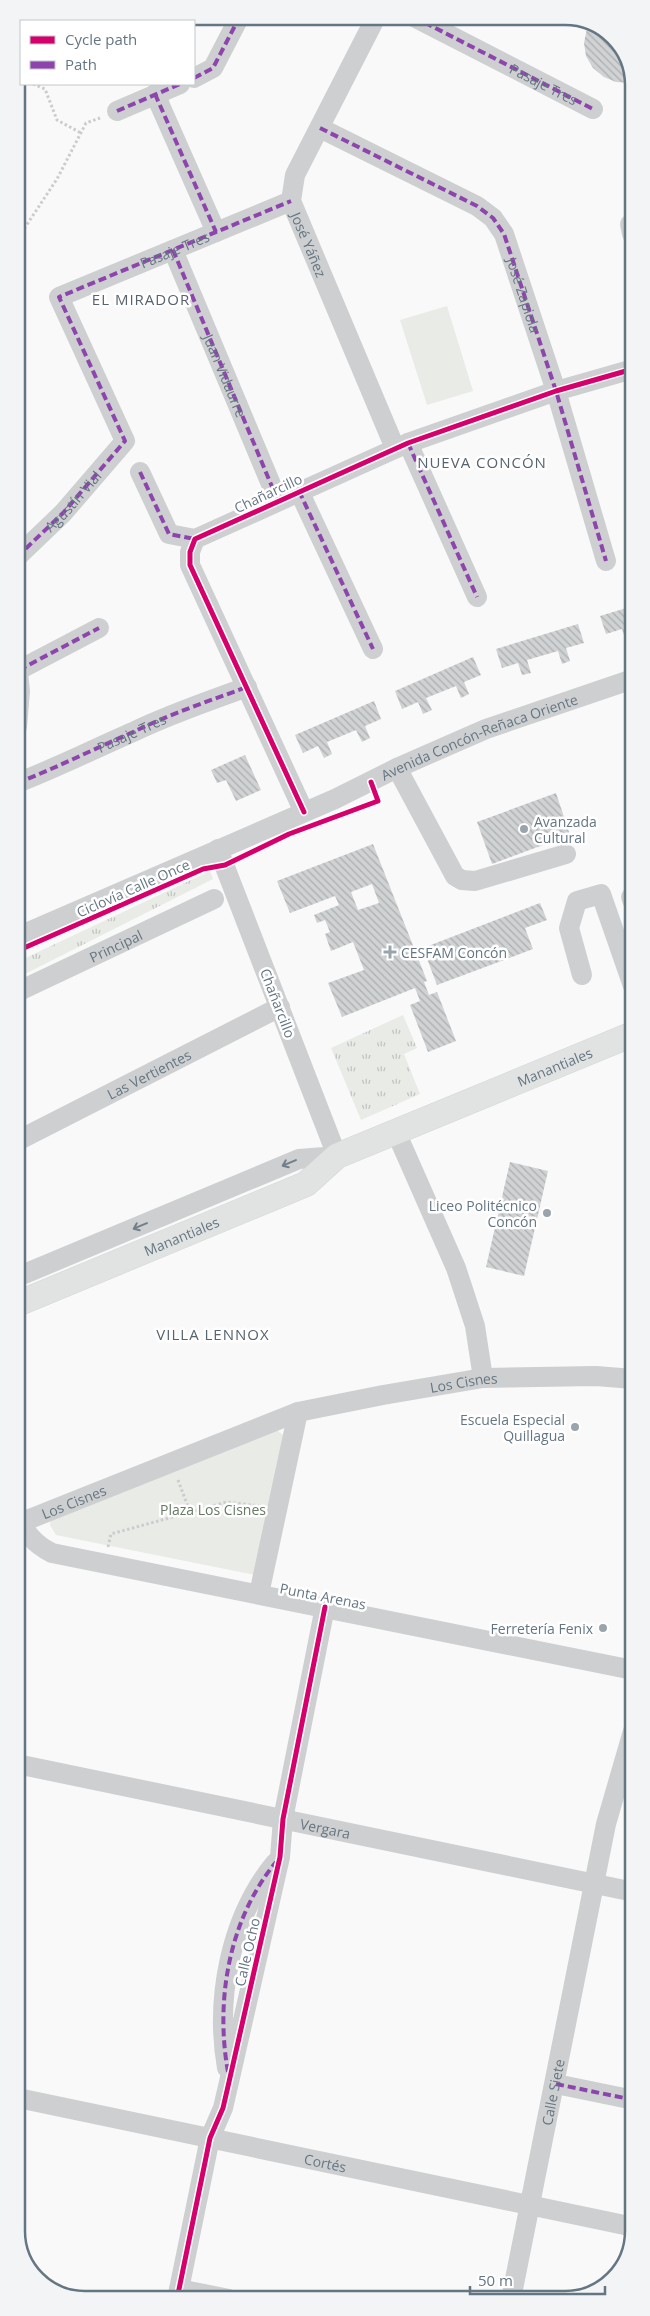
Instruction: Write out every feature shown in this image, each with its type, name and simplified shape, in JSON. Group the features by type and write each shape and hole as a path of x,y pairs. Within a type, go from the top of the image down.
{"main road":[{"name":"Manantiales","path":"25,1301 306,1184 337,1156 625,1037"}],"street":[{"path":"195,77 213,68 235,25"},
{"name":"José Yáñez","path":"372,25 295,175 291,201 401,445 477,596"},
{"name":"Pasaje Tres","path":"430,25 593,109"},
{"path":"116,111 178,85"},
{"path":"155,94 216,232"},
{"name":"José Zapiola","path":"320,128 477,206 493,218 504,234 556,392 606,561"},
{"name":"Pasaje Tres","path":"125,441 59,297 291,201"},
{"name":"Juan Vidaurre","path":"174,250 278,501"},
{"name":"Chañarcillo","path":"195,539 401,445 556,392 625,371"},
{"name":"Agustín Vial","path":"25,549 63,513 125,441"},
{"path":"140,472 168,534 195,539 190,552 190,565 248,687 304,812"},
{"path":"299,491 373,649"},
{"path":"25,664 99,628"},
{"name":"Avenida Concón-Reñaca Oriente","path":"25,934 304,812 397,768 534,711 625,682"},
{"name":"Pasaje Tres","path":"25,780 69,763 134,731 248,687"},
{"path":"397,768 416,807 455,876 458,878 475,881 566,854"},
{"name":"Chañarcillo","path":"218,850 337,1156"},
{"path":"582,975 568,928 576,901 602,894 625,962"},
{"name":"Principal","path":"25,988 214,898"},
{"name":"Las Vertientes","path":"25,1136 280,1007"},
{"path":"396,1132 456,1268 475,1326 483,1378"},
{"name":"Manantiales","path":"25,1274 299,1159 337,1156"},
{"name":"Los Cisnes","path":"25,1517 298,1412 383,1394 483,1378 596,1376 625,1378"},
{"path":"259,1594 298,1412"},
{"name":"Punta Arenas","path":"25,1531 42,1548 52,1553 104,1565 325,1607 625,1668"},
{"name":"Calle Ocho","path":"179,2291 210,2138 223,2108 229,2082 224,2046 224,2018 232,1956 241,1920 247,1905 266,1873 280,1857 283,1819 325,1607"},
{"name":"Calle Siete","path":"512,2291 615,1789 625,1757"},
{"name":"Vergara","path":"25,1766 625,1890"},
{"path":"556,2084 625,2098"},
{"name":"Cortés","path":"25,2099 625,2224"}],"path":[{"path":"35,85 45,89 57,120 81,133"},
{"path":"25,227 57,179 86,123 116,111"},
{"path":"171,1461 190,1512"},
{"path":"104,1565 111,1534 227,1502 277,1509"}],"green space":[{"path":"447,306 473,391 427,405 400,320"},
{"path":"210,871 213,879 25,974 25,958"},
{"path":"403,1015 417,1048 404,1054 420,1094 361,1120 331,1048"},
{"name":"Plaza Los Cisnes","path":"273,1427 287,1438 255,1575 56,1535 50,1525 51,1515"}],"building":[{"path":"587,29 605,40 617,55 624,73 625,83 616,82 604,77 593,68 586,56 584,43"},
{"path":"625,608 625,639 622,629 606,634 600,616"},
{"path":"578,624 584,643 566,648 570,661 562,664 558,651 527,660 531,673 522,675 518,663 502,668 496,649"},
{"path":"473,657 481,675 464,682 469,694 461,698 456,686 426,698 432,710 423,714 418,702 402,709 395,691"},
{"path":"374,701 381,719 365,726 370,738 362,742 356,730 327,742 332,754 324,758 318,746 303,753 295,735"},
{"path":"245,755 261,790 236,801 226,780 217,783 211,770"},
{"name":"Avanzada Cultural","path":"556,793 570,835 492,864 477,822"},
{"path":"373,844 427,981 424,982 429,995 437,992 456,1041 428,1052 410,1005 420,1001 415,988 342,1017 328,983 364,970 353,942 331,951 325,934 330,932 325,920 317,923 314,915 339,905 335,896 290,913 277,881","holes":["372,884 379,903 358,910 351,892"]},
{"path":"540,903 547,920 525,928 533,949 437,985 423,948"},
{"path":"510,1162 548,1171 524,1276 486,1267"}],"marked path":[{"path":"195,77 213,68 235,25"},
{"path":"430,25 593,109"},
{"path":"117,111 178,85"},
{"path":"155,94 216,232"},
{"path":"320,128 477,206 493,218 504,234 556,391 606,561"},
{"path":"25,549 63,513 125,441 59,297 291,201"},
{"path":"173,250 278,501"},
{"path":"408,443 477,597"},
{"path":"140,472 169,534 195,539"},
{"path":"299,491 373,649"},
{"path":"25,667 99,628"},
{"path":"25,780 161,719 247,687"},
{"path":"228,2072 224,2045 223,2017 230,1961 247,1909 260,1884 276,1862"},
{"path":"556,2084 625,2098"}],"cycle path":[{"path":"304,812 190,565 190,552 195,539 408,443 556,391 625,371"},
{"name":"Ciclovía Calle Once","path":"25,947 203,869 225,865 289,834 378,801 371,782"},
{"path":"179,2291 210,2138 223,2108 280,1857 283,1819 325,1607"}],"place":[{"name":"Avanzada Cultural","path":"524,829"},
{"name":"CESFAM Concón","path":"390,952"},
{"name":"Liceo Politécnico Concón","path":"547,1213"},
{"name":"Escuela Especial Quillagua","path":"575,1427"},
{"name":"Ferretería Fenix","path":"603,1628"}],"district":[{"name":"EL MIRADOR","path":"141,299"},
{"name":"NUEVA CONCÓN","path":"482,462"},
{"name":"VILLA LENNOX","path":"213,1334"}]}
